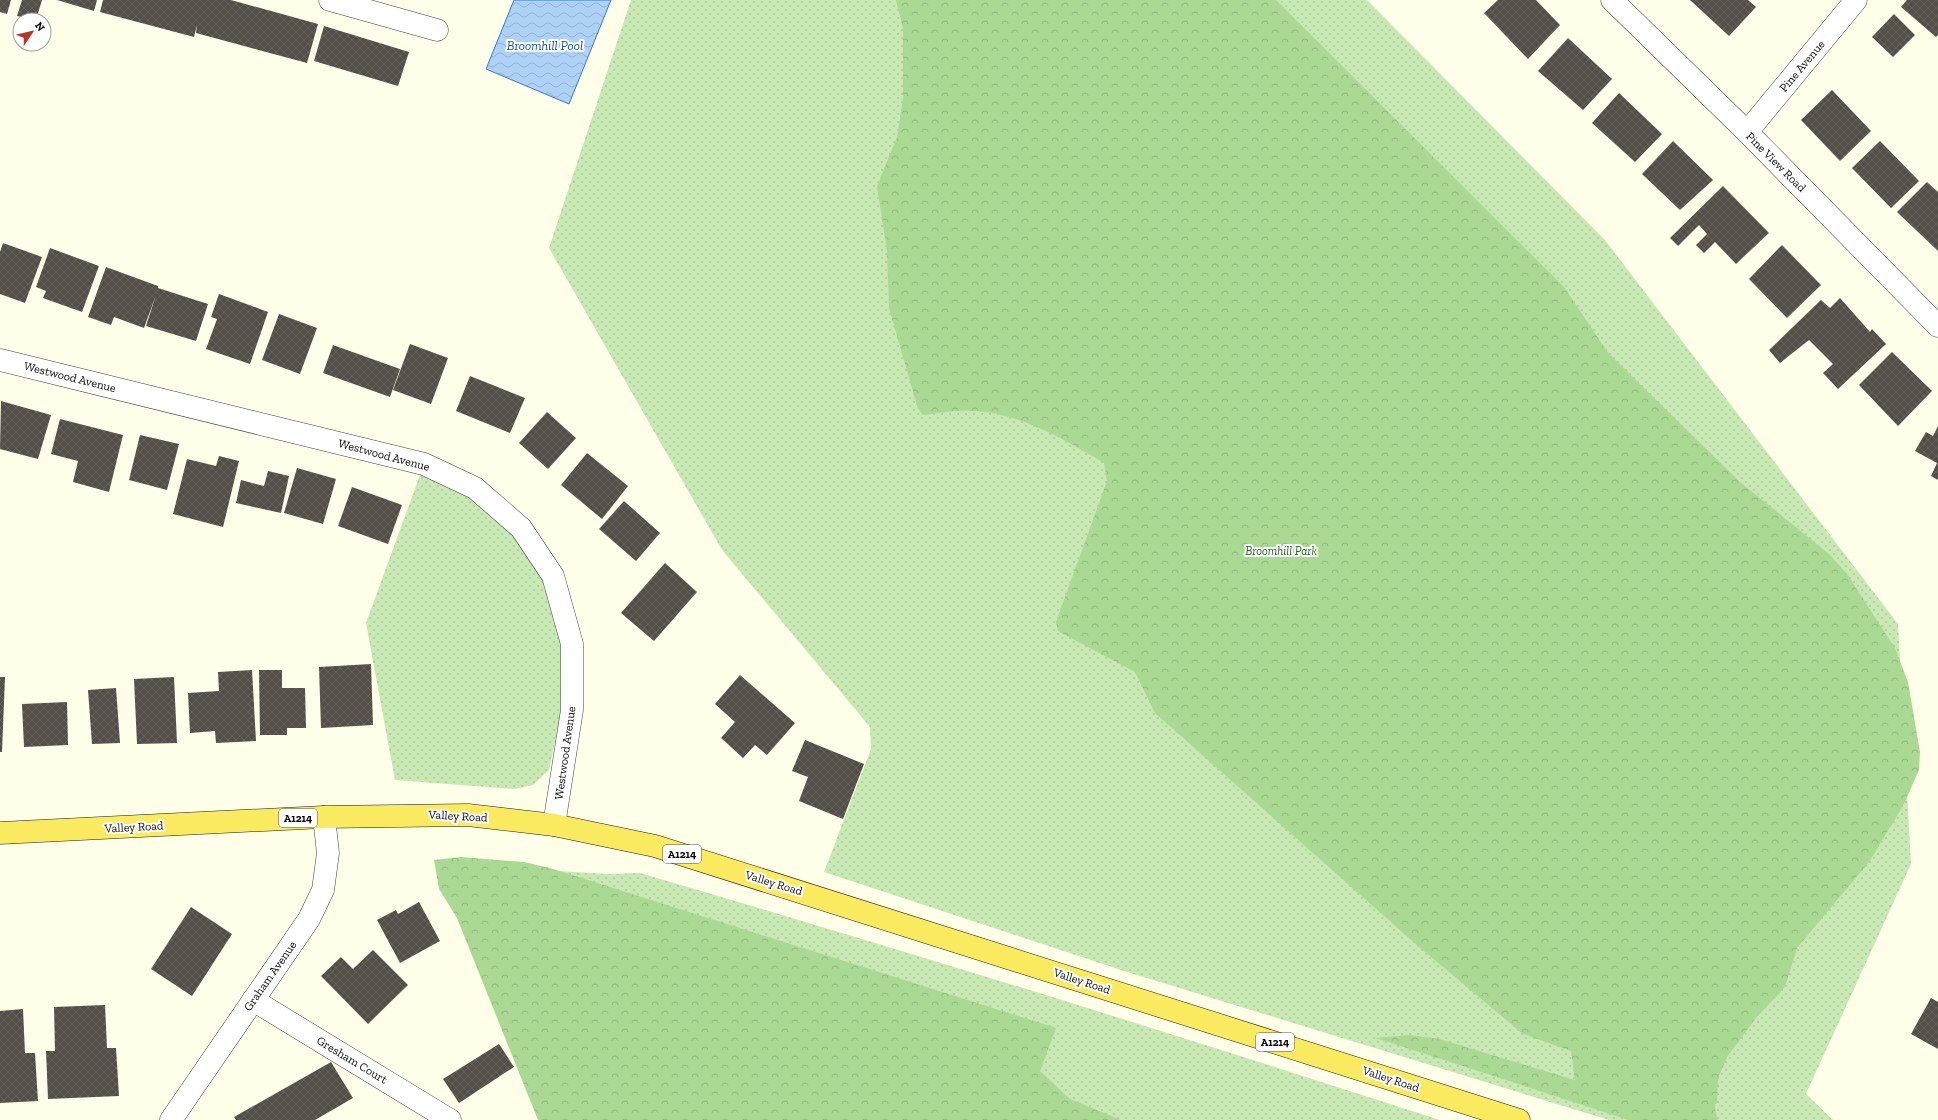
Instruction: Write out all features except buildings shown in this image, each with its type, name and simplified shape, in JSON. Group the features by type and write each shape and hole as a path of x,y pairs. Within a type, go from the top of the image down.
{"main road":[{"name":"Valley Road","path":"0,833 324,816 468,814 554,824 655,846 1519,1120"}],"street":[{"path":"330,0 437,30"},
{"name":"Pine View Road","path":"1612,0 1747,132 1938,326"},
{"name":"Pine Avenue","path":"1747,132 1856,0"},
{"name":"Westwood Avenue","path":"0,360 424,464 475,488 521,528 554,576 572,644 572,710 554,824"},
{"name":"Graham Avenue","path":"171,1120 309,919 323,890 328,852 324,816"},
{"name":"Gresham Court","path":"253,1000 450,1120"}],"green space":[{"name":"Broomhill Park","path":"631,0 1367,0 1605,240 1898,624 1911,864 1806,1094 1833,1120 1609,1120 1124,971 824,872 871,749 870,727 722,550 549,248"},
{"name":"Broomhill Park","path":"896,0 1276,0 1564,287 1609,354 1740,482 1829,554 1847,574 1895,648 1908,682 1920,752 1919,770 1904,804 1869,862 1797,948 1785,987 1755,1019 1727,1057 1718,1078 1717,1103 1714,1105 1718,1120 1629,1120 1376,1038 1410,1035 1439,1039 1575,1080 1571,1051 1523,1034 1418,946 1155,713 1135,672 1058,631 1056,622 1107,481 1104,463 1059,437 1027,423 995,413 964,410 923,415 918,409 889,308 887,251 877,186 897,137 903,99 903,28"},
{"path":"424,464 521,528 572,644 561,713 549,770 533,785 515,789 395,780 366,623"},
{"path":"461,857 524,862 550,868 1056,1028 1040,1071 1070,1099 1121,1120 538,1120 457,918 439,889 434,860"},
{"path":"473,866 609,874 640,873 841,932 1440,1120 566,1120"}],"water":[{"name":"Broomhill Pool","path":"514,0 611,0 569,104 486,69"}]}
